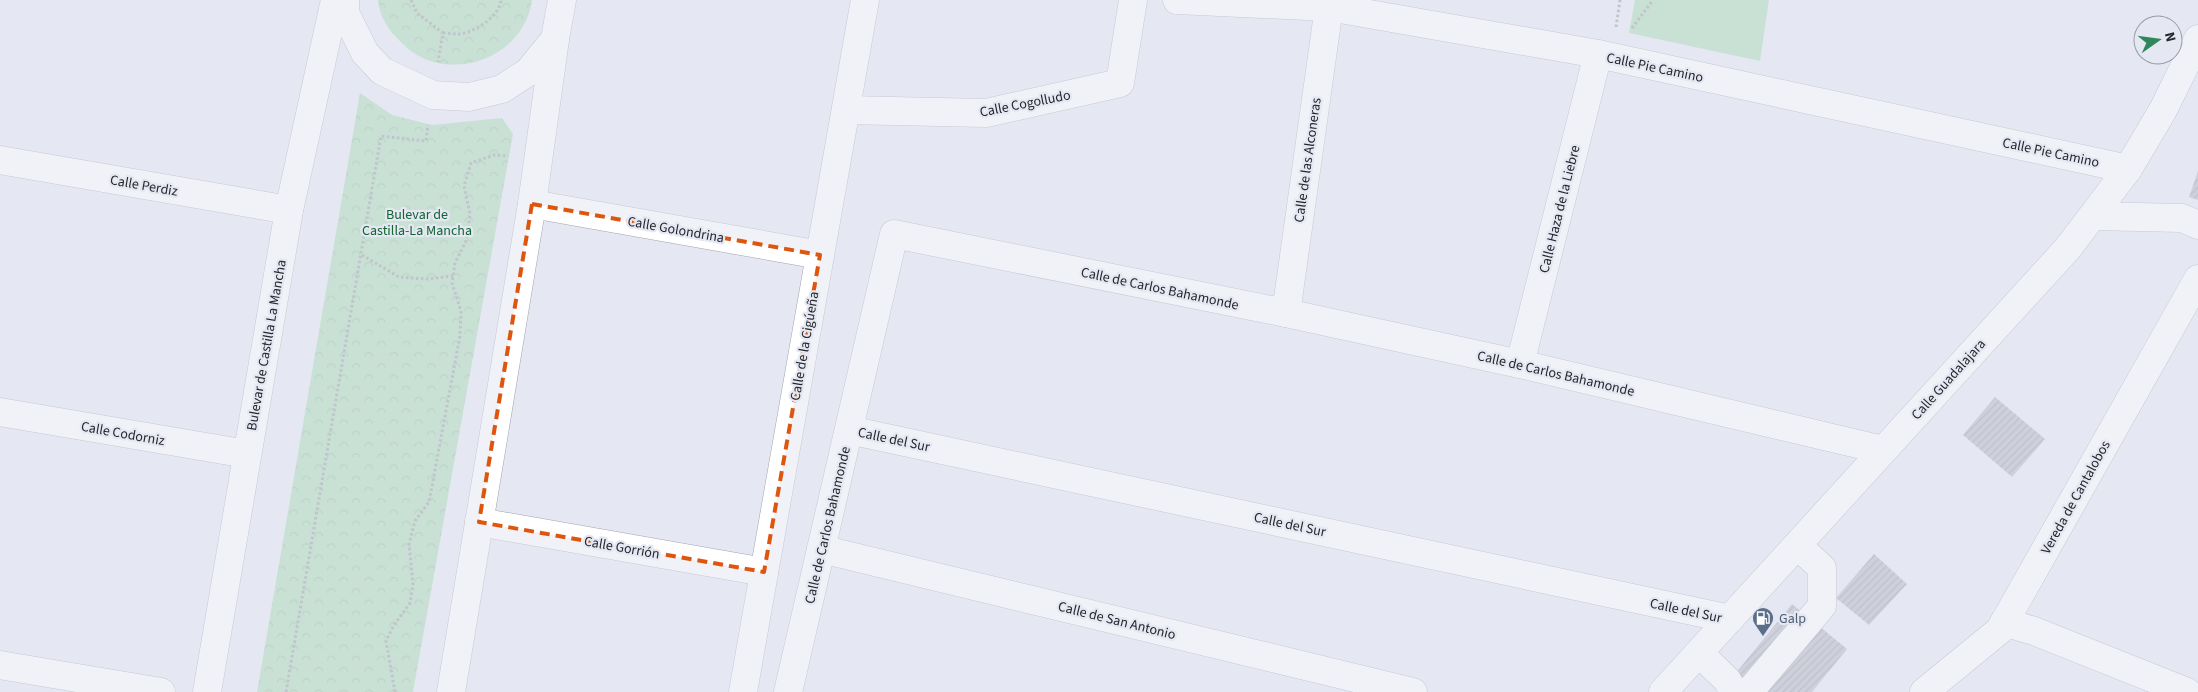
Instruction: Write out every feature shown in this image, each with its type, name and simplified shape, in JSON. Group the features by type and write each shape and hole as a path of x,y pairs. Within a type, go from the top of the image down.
{"street":[{"name":"Bulevar de Castilla La Mancha","path":"207,692 289,210 335,0"},
{"path":"345,0 345,13 365,53 382,71 433,95 469,97 502,88 528,72 555,39"},
{"path":"451,692 532,204 562,0"},
{"name":"Calle de la Cigúeña","path":"743,692 865,0"},
{"name":"Calle Cogolludo","path":"846,110 986,113 1120,83 1133,0"},
{"name":"Calle Pie Camino","path":"1176,0 1329,7 1598,54 2128,169"},
{"name":"Calle de las Alconeras","path":"1286,314 1329,7"},
{"name":"Calle Guadalajara","path":"1663,692 2068,248 2128,169 2163,110 2198,39"},
{"name":"Calle Haza de la Liebre","path":"1520,364 1598,54"},
{"name":"Calle Perdiz","path":"0,160 289,210"},
{"name":"Calle Golondrina","path":"532,204 820,255"},
{"path":"2093,216 2182,218 2198,225"},
{"name":"Calle de Carlos Bahamonde","path":"788,692 894,234 1520,364 1883,450"},
{"name":"Vereda de Cantalobos","path":"1924,692 2000,630 2198,279"},
{"name":"Calle Codorniz","path":"0,412 247,454"},
{"name":"Calle del Sur","path":"849,430 1730,619"},
{"name":"Calle Gorrión","path":"479,522 764,572"},
{"path":"1749,692 1822,606 1822,568 1798,546"},
{"name":"Calle de San Antonio","path":"821,548 1413,692"},
{"path":"2004,622 2034,631 2187,692"},
{"path":"1700,653 1726,680 1734,692"},
{"path":"0,665 161,692"}],"path":[{"path":"411,0 417,13 443,33 461,34 482,25 501,6 501,0"},
{"path":"286,692 381,136 426,141 443,33"},
{"path":"395,692 386,642 394,626 410,604 413,584 409,544 415,521 428,502 458,346 460,310 452,283 455,263 467,239 470,214 464,186 471,163 494,155 538,160"},
{"path":"362,255 399,277 427,279 453,276"}],"highlighted area":[{"path":"532,204 820,255 764,572 479,522"}],"green space":[{"path":"378,0 532,0 528,17 520,31 509,44 496,53 480,60 464,64 447,64 425,59 416,55 404,45 387,25 380,10"},
{"path":"1635,0 1769,0 1760,61 1629,33"},
{"name":"Bulevar de Castilla-La Mancha","path":"360,93 392,115 432,125 502,118 513,134 413,692 257,692"}],"building":[{"path":"2198,171 2198,200 2189,197"},
{"path":"1995,397 2045,439 2012,477 1963,435"},
{"path":"1874,554 1907,584 1869,625 1836,598"},
{"path":"1792,604 1847,649 1812,692 1747,692 1731,679"}],"place":[{"name":"Galp","path":"1763,637"}]}
